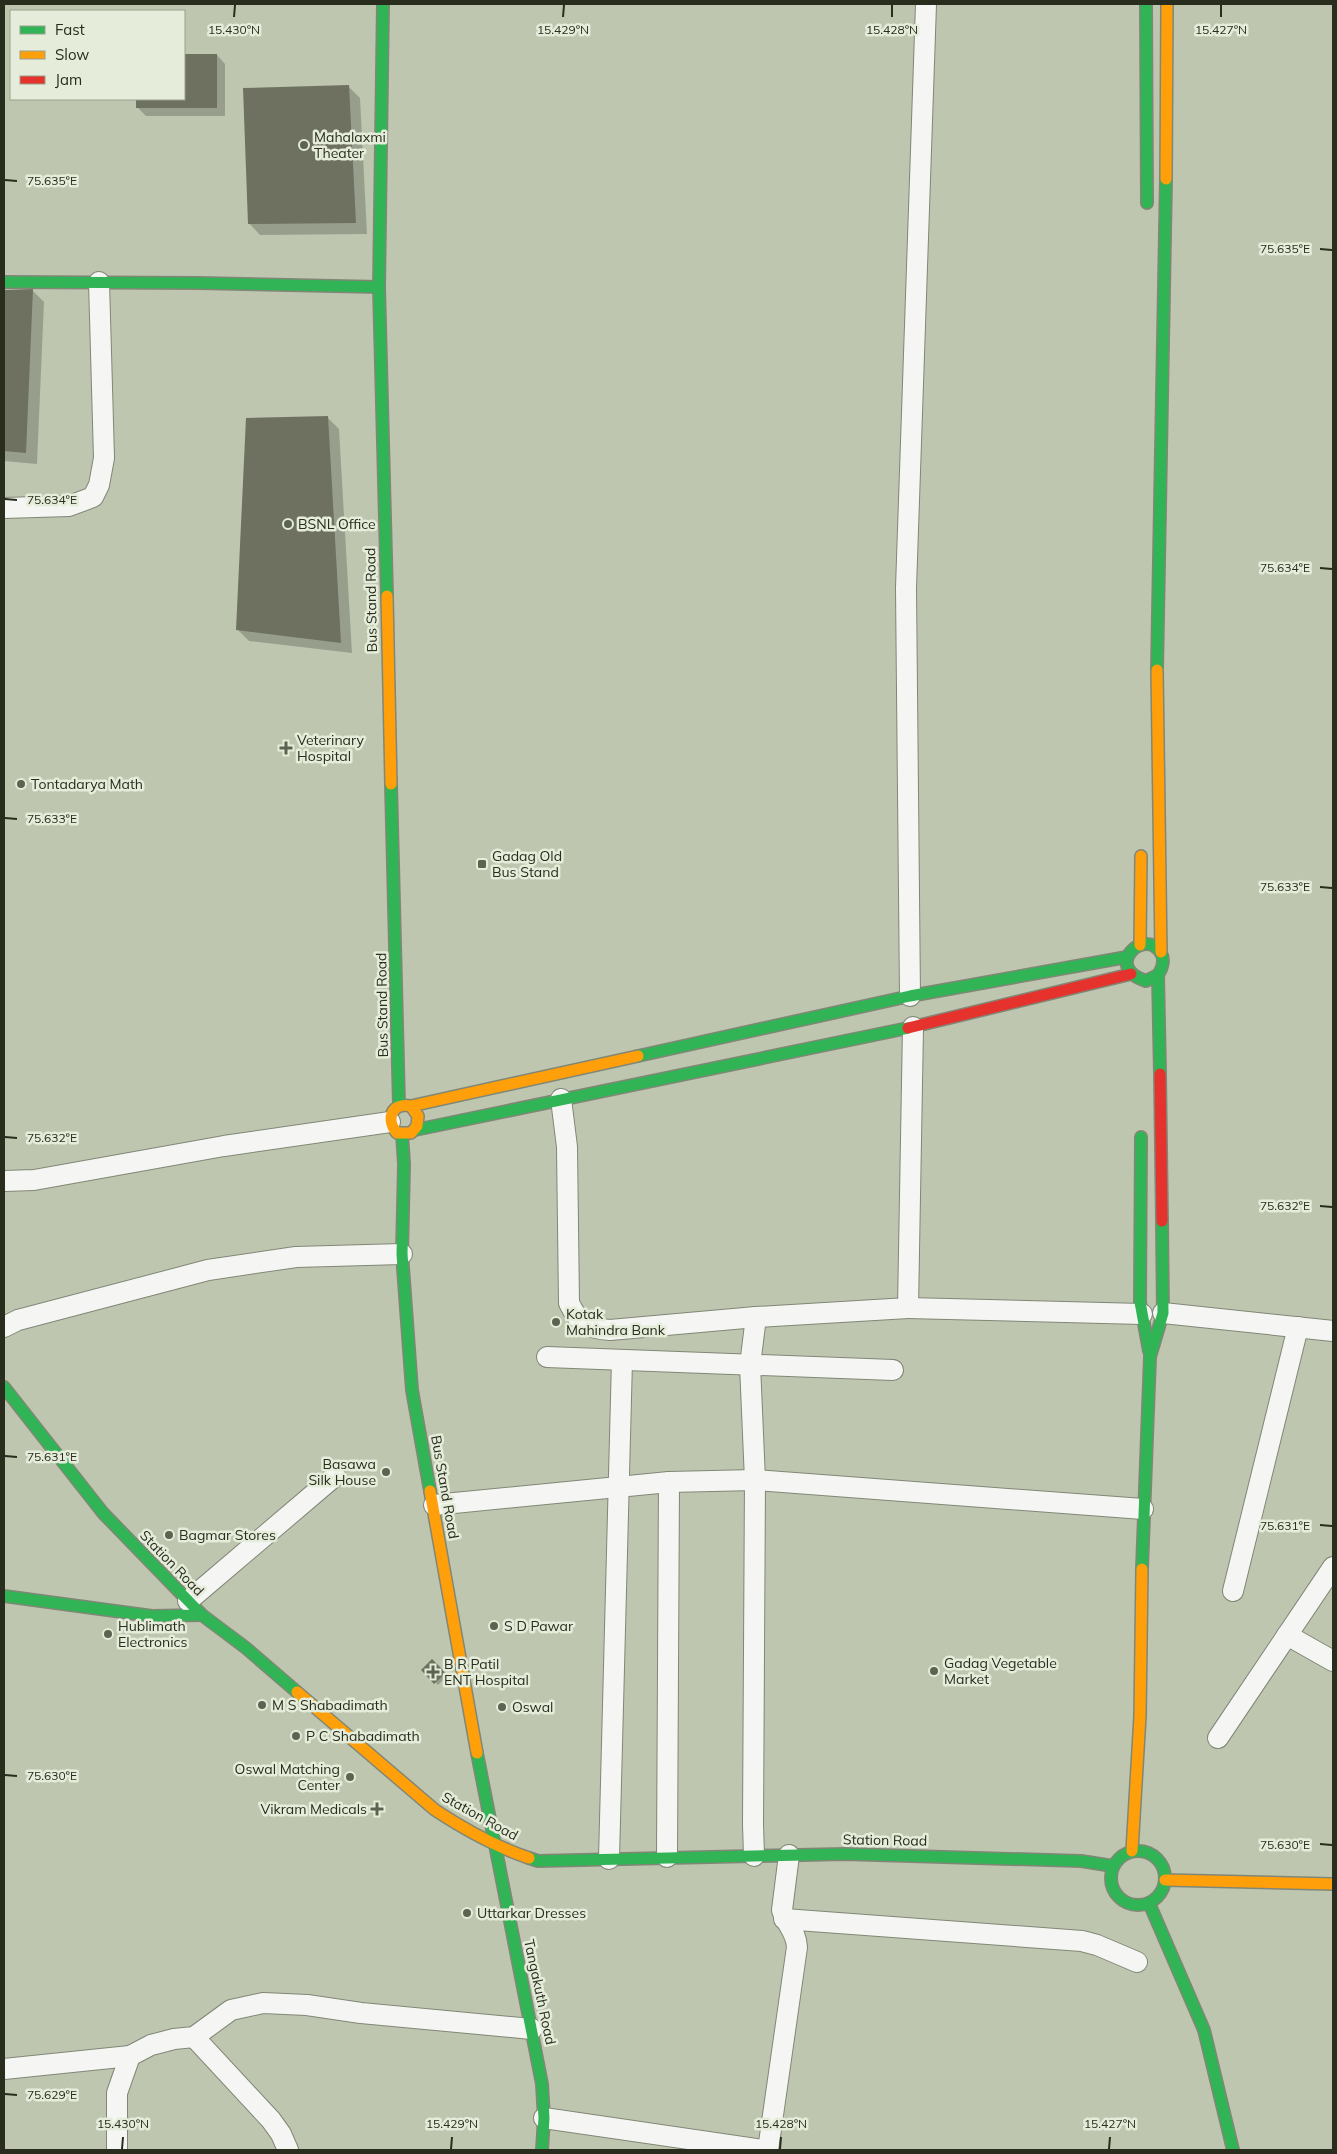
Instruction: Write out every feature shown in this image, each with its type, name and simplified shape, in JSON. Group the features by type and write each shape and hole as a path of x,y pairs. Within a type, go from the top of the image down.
{"street":[{"name":"Bus Stand Road","path":"383,4 379,288 397,1120 404,1164 402,1254 412,1390 493,1842"},
{"path":"910,996 906,588 926,4"},
{"path":"1146,4 1146,215"},
{"path":"1150,1357 1163,1313 1158,975 1163,964 1160,952 1157,648 1165,272 1167,4"},
{"path":"4,282 100,282 379,288"},
{"path":"4,508 69,506 93,497 99,485 104,458 100,282"},
{"path":"1140,945 1141,845"},
{"path":"1158,975 1141,986 1127,969 1127,957 1130,952 1140,945 1151,945 1160,952"},
{"path":"4,1181 34,1180 224,1146 397,1120 411,1106 910,996 1127,957"},
{"path":"397,1120 411,1133 415,1130 913,1027 1131,974"},
{"path":"908,1308 913,1027"},
{"path":"562,1099 567,1147 568,1303 577,1319 591,1328 610,1330 756,1317 908,1308 1142,1314"},
{"path":"411,1106 417,1110 420,1117 419,1124 415,1130"},
{"path":"1132,1851 1140,1716 1143,1509 1150,1357 1142,1314 1141,1128"},
{"path":"4,1327 18,1320 208,1270 296,1257 402,1254"},
{"path":"1163,1313 1333,1331"},
{"path":"754,1856 755,1480 750,1365 756,1317"},
{"path":"1233,1591 1298,1327"},
{"path":"547,1357 893,1370"},
{"path":"608,1859 622,1360"},
{"name":"Station Road","path":"4,1388 103,1513 195,1608 246,1648 435,1810 455,1823 514,1853 538,1861 668,1856 844,1854 1081,1861 1113,1866"},
{"path":"4,1596 152,1616 195,1608 335,1476"},
{"path":"434,1505 669,1482 755,1480 1143,1509"},
{"path":"668,1856 669,1482"},
{"path":"1218,1738 1333,1568"},
{"path":"1287,1635 1333,1661"},
{"name":"Tangakuth Road","path":"493,1842 542,2084 544,2118 542,2150"},
{"path":"1132,1851 1142,1851 1151,1854 1160,1861 1164,1870 1165,1880 1157,1898 1149,1903 1130,1904 1116,1893 1110,1876 1113,1866 1124,1854 1132,1851"},
{"path":"768,2150 797,1947 792,1927 784,1919 782,1910 782,1898 789,1855"},
{"path":"1165,1880 1333,1884"},
{"path":"1149,1903 1204,2030 1233,2150"},
{"path":"784,1919 1082,1941 1097,1945 1136,1962"},
{"path":"4,2069 130,2056 151,2045 194,2036 231,2010 263,2004 308,2005 361,2013 532,2029"},
{"path":"194,2036 270,2120 281,2134 288,2150"},
{"path":"117,2150 117,2092 130,2056"},
{"path":"544,2118 764,2150"}],"building":[{"path":"185,54 217,54 217,108 136,108 136,100 185,100"},
{"name":"Mahalaxmi Theater","path":"349,85 356,223 248,224 243,88"},
{"path":"33,289 26,453 4,451 4,290"},
{"name":"BSNL Office","path":"328,416 341,643 236,630 246,418"},
{"path":"432,1659 446,1673 434,1684 421,1670"}],"traffic: fast":[{"path":"383,4 379,287 387,596"},
{"path":"1146,4 1147,203"},
{"path":"1157,670 1166,179"},
{"path":"4,282 198,283 379,287"},
{"path":"391,784 399,1105"},
{"path":"1158,975 1146,981 1133,975 1128,967 1127,959 1131,952 1138,946 1146,944 1154,946 1161,953 1163,959 1158,975 1160,1074"},
{"path":"638,1056 910,996 1127,957"},
{"path":"415,1130 908,1028"},
{"path":"402,1134 404,1164 402,1254 412,1390 430,1491"},
{"path":"1141,1137 1140,1302 1149,1351"},
{"path":"1142,1569 1150,1357 1163,1313 1162,1221"},
{"path":"4,1387 103,1513 202,1615 246,1648 297,1692"},
{"path":"4,1596 152,1616 202,1615"},
{"path":"477,1753 542,2084 544,2118 542,2150"},
{"path":"1133,1851 1143,1851 1157,1859 1163,1868 1165,1878 1163,1888 1157,1897 1143,1905 1133,1905 1123,1900 1116,1893 1111,1883 1111,1873 1116,1863 1123,1856 1133,1851"},
{"path":"529,1858 538,1861 844,1854 1081,1861 1113,1866"},
{"path":"1149,1903 1204,2030 1233,2150"}],"traffic: slow":[{"path":"1166,179 1167,4"},
{"path":"387,596 391,784"},
{"path":"1157,670 1161,952"},
{"path":"1140,945 1141,856"},
{"path":"411,1106 418,1116 417,1126 411,1133 397,1133 393,1128 391,1117 395,1109 404,1105 411,1106 638,1056"},
{"path":"430,1491 477,1753"},
{"path":"1132,1851 1140,1716 1142,1569"},
{"path":"297,1692 435,1810 480,1837 504,1849 529,1858"},
{"path":"1165,1880 1333,1884"}],"traffic: jam":[{"path":"908,1028 1131,974"},
{"path":"1160,1074 1162,1221"}],"place":[{"name":"Mahalaxmi Theater","path":"304,145"},
{"name":"BSNL Office","path":"288,524"},
{"name":"Veterinary Hospital","path":"286,748"},
{"name":"Tontadarya Math","path":"21,784"},
{"name":"Gadag Old Bus Stand","path":"482,864"},
{"name":"Kotak Mahindra Bank","path":"556,1322"},
{"name":"Basawa Silk House","path":"386,1472"},
{"name":"Bagmar Stores","path":"169,1535"},
{"name":"S D Pawar","path":"494,1626"},
{"name":"Hublimath Electronics","path":"108,1634"},
{"name":"Gadag Vegetable Market","path":"934,1671"},
{"name":"B R Patil ENT Hospital","path":"433,1672"},
{"name":"M S Shabadimath","path":"262,1705"},
{"name":"Oswal","path":"502,1707"},
{"name":"P C Shabadimath","path":"296,1736"},
{"name":"Oswal Matching Center","path":"350,1777"},
{"name":"Vikram Medicals","path":"377,1809"},
{"name":"Uttarkar Dresses","path":"467,1913"}]}
